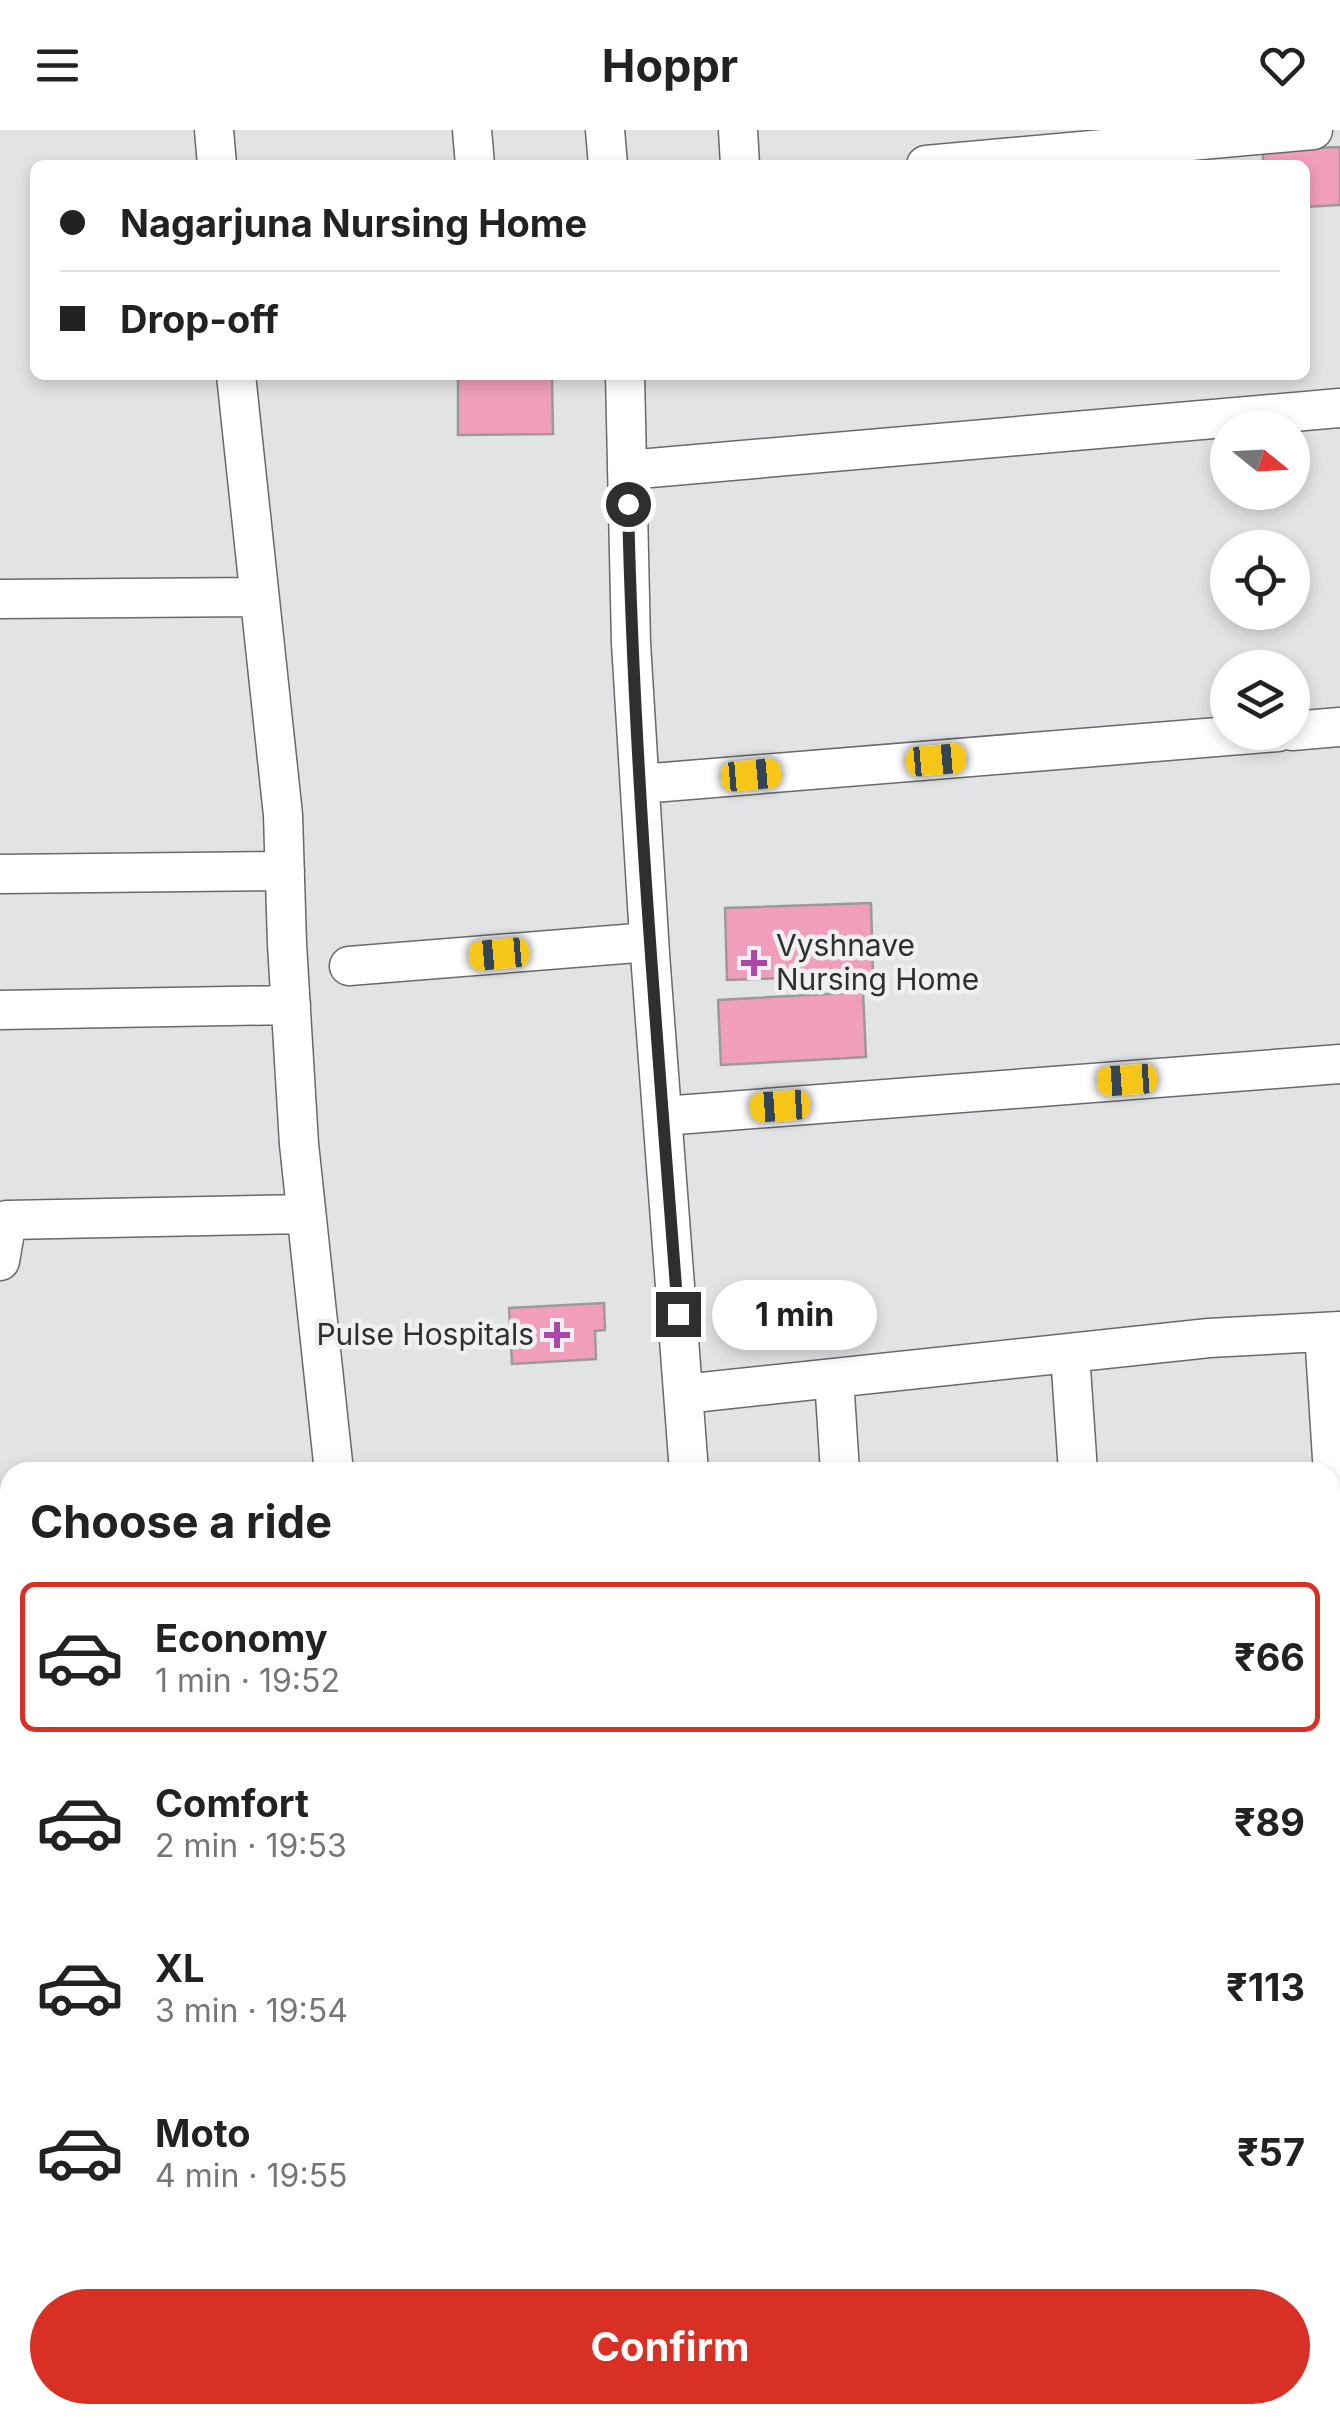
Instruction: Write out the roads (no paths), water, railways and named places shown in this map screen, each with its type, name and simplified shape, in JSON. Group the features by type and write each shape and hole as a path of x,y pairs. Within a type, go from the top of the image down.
{"street":[{"path":"214,130 217,160"},
{"path":"472,130 475,160"},
{"path":"605,130 608,160"},
{"path":"738,130 740,160"},
{"path":"941,160 985,145 1313,130"},
{"path":"237,380 283,815 299,1144 333,1462"},
{"path":"625,380 631,643 688,1462"},
{"path":"627,470 1340,408"},
{"path":"0,599 260,597"},
{"path":"1310,730 1340,727"},
{"path":"640,784 1210,738"},
{"path":"0,874 285,870"},
{"path":"349,966 650,942"},
{"path":"0,1010 291,1006"},
{"path":"663,1116 1340,1064"},
{"path":"0,1261 7,1220 306,1214"},
{"path":"684,1394 1209,1338 1332,1332 1336,1462"},
{"path":"1070,1353 1077,1462"},
{"path":"834,1378 839,1462"}],"place":[{"name":"Vyshnave Nursing Home","path":"754,963"},
{"name":"Pulse Hospitals","path":"557,1335"}]}
